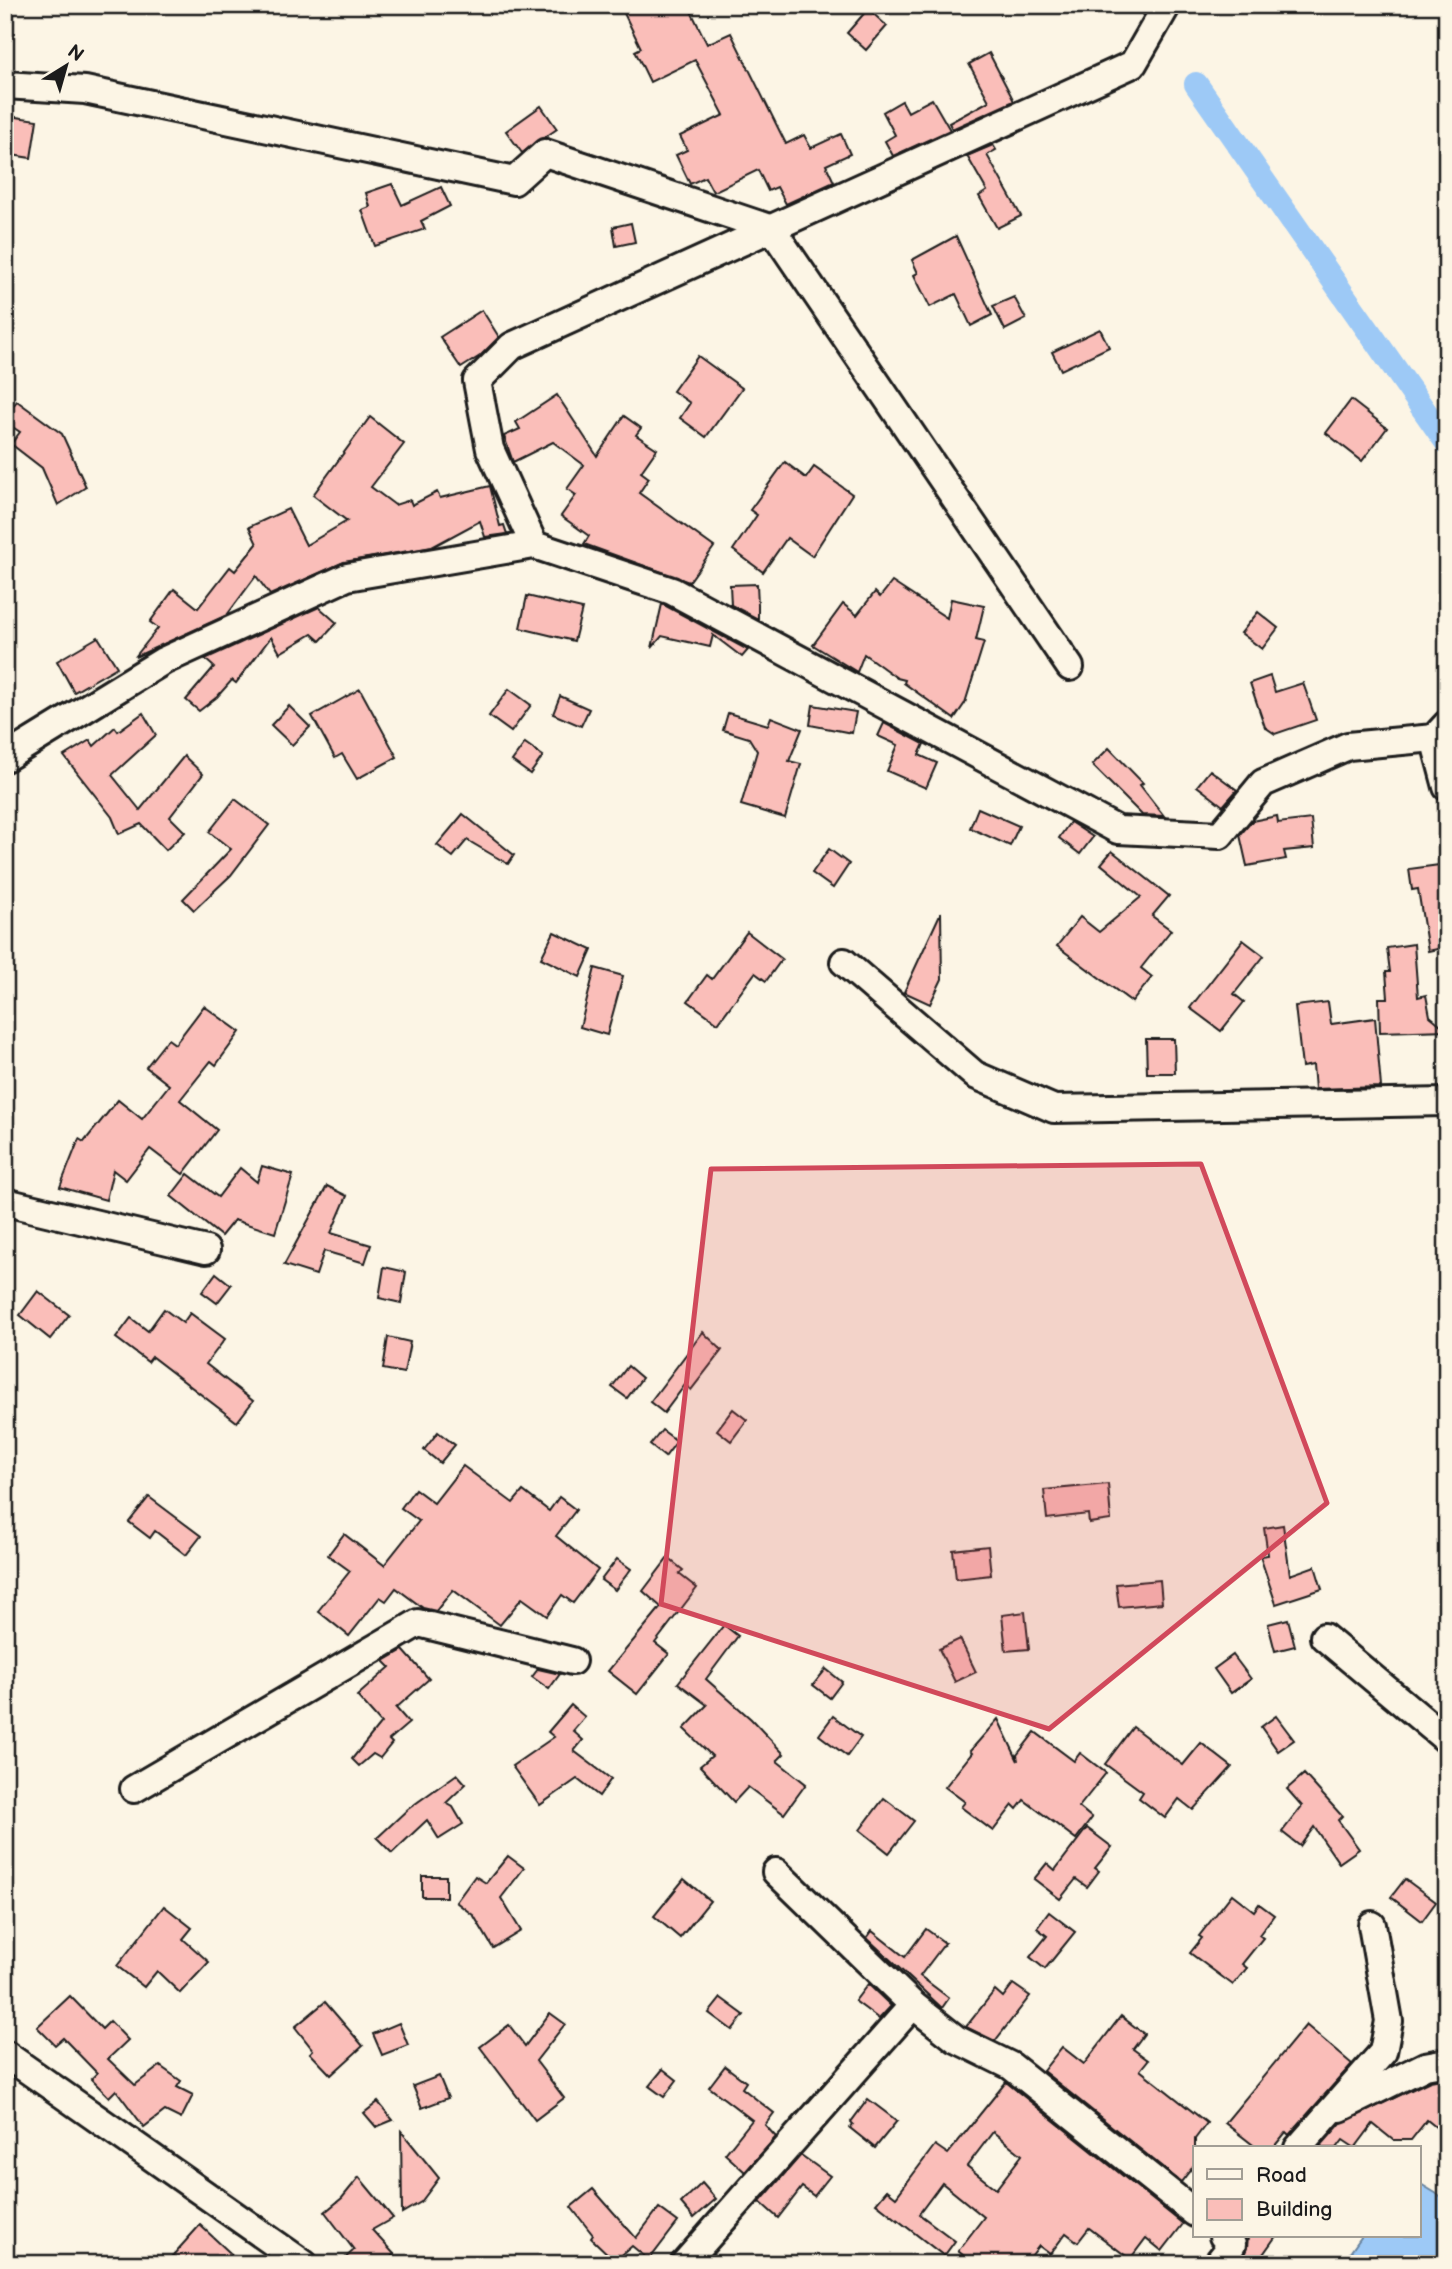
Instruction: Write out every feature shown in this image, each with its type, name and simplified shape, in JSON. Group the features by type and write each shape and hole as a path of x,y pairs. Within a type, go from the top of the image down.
{"street":[{"path":"534,545 490,449 477,380 512,346 1133,64 1167,5"},
{"path":"5,85 85,90 513,181 545,153 772,229 1070,667"},
{"path":"5,758 163,661 347,577 534,545 672,592 1118,831 1220,835 1263,783 1348,746 1440,731 1447,787"},
{"path":"844,962 975,1075 1054,1109 1447,1102"},
{"path":"5,1202 206,1250"},
{"path":"134,1788 418,1623 572,1661"},
{"path":"1324,1637 1447,1740"},
{"path":"776,1872 913,2005 956,2039 1011,2066 1193,2211"},
{"path":"1300,2146 1383,2052 1389,2021 1372,1925"},
{"path":"684,2264 913,2005"},
{"path":"7,2059 304,2264"},
{"path":"1329,2114 1424,2066 1447,2062"},
{"path":"1217,2264 1233,2245 1225,2238"}],"highlighted area":[{"path":"1201,1164 1327,1503 1049,1729 661,1604 711,1169"}],"water":[{"path":"1420,2184 1447,2200 1447,2264 1342,2264 1361,2238 1420,2238"}],"building":[{"path":"620,5 688,5 707,44 731,33 786,144 804,135 811,148 841,134 850,154 826,165 834,182 786,204 777,187 768,191 758,170 713,192 705,177 690,184 676,155 687,150 680,136 724,115 695,60 650,82 635,51 641,48"},
{"path":"868,9 887,26 866,50 847,33"},
{"path":"989,53 1014,101 952,129 949,123 989,101 969,64"},
{"path":"932,99 950,130 893,156 885,141 895,135 883,112 902,101 908,112"},
{"path":"541,106 557,129 522,153 506,131"},
{"path":"9,116 37,120 31,158 5,154"},
{"path":"993,145 996,150 987,155 1021,216 997,228 979,196 987,191 967,156"},
{"path":"392,184 402,205 441,187 450,206 421,221 425,229 375,246 362,210 370,207 366,193"},
{"path":"631,223 635,242 616,246 613,227"},
{"path":"956,236 992,315 971,326 956,294 930,307 914,275 918,273 912,260"},
{"path":"1014,297 1026,319 1005,330 993,306"},
{"path":"482,310 499,337 480,356 461,368 440,337"},
{"path":"1100,329 1109,347 1061,370 1052,352"},
{"path":"698,356 742,388 706,437 680,418 690,403 673,391"},
{"path":"557,395 597,456 624,416 641,428 636,435 657,449 641,472 649,478 639,493 714,547 689,582 584,544 589,536 561,516 576,495 567,489 584,465 553,442 513,462 504,436 520,429 516,422"},
{"path":"1351,400 1387,428 1362,461 1326,433"},
{"path":"17,401 62,434 86,487 58,505 42,468 11,444 20,432 5,422 5,416"},
{"path":"370,417 404,444 371,487 395,505 410,500 412,505 437,492 440,498 490,486 500,526 504,525 507,534 485,537 480,521 432,547 344,562 270,595 256,576 227,615 135,657 158,628 150,622 174,589 198,608 230,567 235,571 257,544 249,527 288,509 306,545 347,521 313,495"},
{"path":"785,462 806,478 814,467 852,494 812,556 787,538 763,572 733,550 757,515 750,510"},
{"path":"892,582 947,618 951,599 984,606 976,640 984,642 965,703 954,719 904,683 905,680 897,678 864,654 857,672 813,645 843,604 857,615 875,592 880,597"},
{"path":"757,584 758,619 731,605 730,585"},
{"path":"527,596 582,609 574,641 520,628"},
{"path":"662,604 748,650 742,657 713,635 710,647 662,636 652,648"},
{"path":"319,607 337,623 320,641 312,634 280,653 271,637 236,683 232,680 217,697 199,711 186,700 214,667 205,659"},
{"path":"1258,612 1278,628 1262,649 1241,633"},
{"path":"98,637 117,667 74,692 57,661"},
{"path":"1270,676 1275,692 1303,683 1316,720 1275,734 1265,727 1250,683"},
{"path":"360,689 397,757 357,779 342,754 335,758 312,716"},
{"path":"509,689 531,705 511,732 489,716"},
{"path":"560,696 589,709 581,726 553,714"},
{"path":"813,705 856,712 852,733 810,725"},
{"path":"289,706 310,727 292,745 271,725"},
{"path":"143,713 156,735 112,775 140,810 184,756 203,774 170,817 185,832 166,850 141,824 119,834 112,817 64,756 90,740 94,746 115,727 118,731"},
{"path":"728,713 768,725 771,717 802,729 789,761 801,764 785,818 741,805 757,751 749,738 723,730"},
{"path":"884,723 924,744 919,755 937,763 926,788 887,771 898,745 878,736"},
{"path":"525,743 543,756 530,774 512,761"},
{"path":"1109,748 1143,783 1140,785 1164,816 1142,815 1092,765"},
{"path":"1210,770 1237,790 1223,806 1197,786"},
{"path":"235,799 269,825 231,875 194,910 183,899 231,849 209,832"},
{"path":"978,808 1019,826 1010,846 970,828"},
{"path":"463,814 514,855 508,864 467,840 453,857 437,845"},
{"path":"1277,816 1278,823 1311,819 1314,848 1284,851 1286,859 1247,866 1240,835 1252,821"},
{"path":"1070,822 1093,837 1080,854 1059,838"},
{"path":"829,849 849,864 833,888 812,873"},
{"path":"1112,851 1169,896 1152,916 1171,930 1141,968 1152,977 1132,1002 1057,946 1080,917 1099,932 1141,897 1101,864"},
{"path":"1447,864 1447,947 1428,951 1418,889 1412,890 1409,869"},
{"path":"941,912 942,979 930,1004 904,992"},
{"path":"554,932 592,950 580,977 541,958"},
{"path":"747,932 782,959 766,981 755,973 718,1023 688,1001 707,975 712,979"},
{"path":"1243,940 1264,956 1234,994 1244,1002 1221,1031 1190,1008"},
{"path":"1414,944 1418,997 1426,995 1430,1016 1447,1030 1380,1032 1379,998 1388,998 1386,972 1390,972 1387,948"},
{"path":"595,968 623,976 607,1035 580,1027"},
{"path":"1328,1002 1331,1024 1375,1018 1381,1087 1315,1089 1313,1065 1302,1067 1295,1006"},
{"path":"204,1006 240,1032 216,1065 211,1061 180,1100 217,1130 183,1174 150,1149 126,1180 113,1170 106,1200 60,1187 79,1139 84,1142 118,1100 142,1119 169,1085 146,1067 168,1039 175,1044"},
{"path":"1146,1039 1174,1039 1175,1073 1147,1073"},
{"path":"262,1166 293,1175 275,1233 234,1220 221,1236 171,1196 188,1174 218,1197 240,1168 257,1182"},
{"path":"327,1186 347,1196 331,1233 371,1245 365,1263 324,1251 316,1275 284,1265"},
{"path":"384,1267 406,1272 401,1303 379,1298"},
{"path":"216,1273 231,1285 217,1303 202,1292"},
{"path":"38,1291 69,1315 50,1339 20,1315"},
{"path":"164,1309 183,1323 190,1313 225,1339 206,1364 253,1401 237,1422 152,1357 148,1362 116,1338 131,1318 148,1331"},
{"path":"703,1332 722,1350 691,1390 685,1385 664,1413 650,1402"},
{"path":"388,1337 410,1342 404,1373 383,1369"},
{"path":"628,1366 642,1378 627,1398 612,1387"},
{"path":"733,1409 747,1420 731,1441 717,1430"},
{"path":"662,1430 677,1441 665,1457 650,1445"},
{"path":"438,1432 455,1445 440,1463 424,1450"},
{"path":"463,1466 513,1503 523,1491 549,1511 559,1497 576,1510 556,1536 598,1570 573,1603 562,1595 547,1616 522,1598 500,1625 453,1590 436,1611 423,1608 396,1588 386,1601 380,1597 349,1636 318,1611 350,1571 328,1555 344,1534 384,1565 419,1521 401,1508 415,1489 434,1503"},
{"path":"1108,1484 1111,1520 1089,1523 1088,1514 1047,1519 1044,1490"},
{"path":"149,1497 201,1536 186,1555 155,1531 150,1538 129,1522"},
{"path":"1283,1525 1290,1575 1315,1566 1322,1589 1276,1604 1260,1556 1268,1555 1264,1528"},
{"path":"988,1546 991,1575 956,1579 953,1550"},
{"path":"668,1558 683,1570 679,1574 697,1588 655,1643 669,1654 637,1694 608,1671 661,1607 643,1591"},
{"path":"617,1559 631,1569 615,1590 601,1580"},
{"path":"1160,1580 1162,1603 1119,1607 1116,1584"},
{"path":"1025,1612 1029,1649 1006,1651 1002,1615"},
{"path":"1288,1619 1295,1646 1275,1651 1268,1624"},
{"path":"724,1625 738,1636 706,1679 751,1719 784,1754 777,1761 806,1784 784,1814 748,1787 734,1802 700,1766 712,1756 684,1729 707,1705 678,1683"},
{"path":"960,1639 976,1672 955,1682 939,1649"},
{"path":"403,1650 429,1679 396,1708 409,1723 389,1740 392,1743 380,1758 373,1754 359,1766 352,1759 381,1723 357,1696 390,1667 384,1661"},
{"path":"1233,1655 1251,1679 1231,1693 1214,1669"},
{"path":"538,1669 560,1674 549,1689 532,1677"},
{"path":"826,1669 842,1682 830,1698 813,1685"},
{"path":"571,1705 585,1717 573,1731 583,1740 574,1751 611,1779 599,1796 577,1779 540,1805 512,1766 554,1737 548,1732"},
{"path":"833,1716 861,1737 847,1756 819,1735"},
{"path":"1276,1716 1294,1740 1278,1751 1261,1727"},
{"path":"998,1719 1018,1761 1017,1755 1035,1732 1074,1761 1080,1753 1106,1773 1079,1807 1092,1818 1076,1839 1024,1800 1017,1809 1013,1805 993,1831 961,1807 965,1802 945,1787 972,1753 970,1751"},
{"path":"1133,1727 1183,1765 1201,1743 1232,1767 1193,1810 1179,1799 1165,1818 1139,1798 1143,1792 1105,1764"},
{"path":"457,1774 466,1784 446,1803 453,1807 463,1824 439,1839 427,1820 392,1853 377,1838 408,1809"},
{"path":"1304,1774 1342,1816 1338,1820 1359,1849 1339,1863 1314,1827 1300,1846 1282,1832 1302,1806 1287,1789"},
{"path":"884,1798 914,1821 889,1853 860,1830"},
{"path":"1087,1828 1112,1847 1095,1868 1099,1871 1087,1887 1076,1879 1060,1899 1034,1879 1047,1863 1055,1870"},
{"path":"508,1856 524,1868 501,1898 521,1931 493,1948 474,1916 456,1902 475,1876 486,1883"},
{"path":"422,1876 446,1876 446,1897 422,1897"},
{"path":"684,1879 710,1901 680,1938 654,1916"},
{"path":"1405,1879 1436,1902 1422,1921 1391,1897"},
{"path":"1232,1894 1254,1911 1259,1904 1274,1915 1259,1935 1263,1938 1242,1964 1247,1968 1233,1985 1190,1953 1202,1938 1199,1936"},
{"path":"164,1906 192,1928 183,1939 209,1962 180,1993 157,1971 144,1987 117,1966"},
{"path":"1049,1912 1075,1932 1045,1969 1030,1957 1047,1936 1037,1928"},
{"path":"926,1929 945,1943 920,1976 949,1998 942,2008 867,1938 872,1931 905,1957"},
{"path":"868,1984 891,2006 879,2019 855,2001"},
{"path":"1013,1984 1030,1996 995,2041 966,2027 995,1990 1003,1997"},
{"path":"70,1996 102,2029 110,2021 128,2040 108,2059 135,2085 160,2066 181,2081 177,2087 193,2095 181,2119 165,2111 144,2127 116,2090 109,2097 91,2079 97,2073 63,2038 55,2045 37,2027"},
{"path":"721,1998 744,2015 732,2030 709,2013"},
{"path":"325,2002 363,2046 331,2075 310,2053 313,2050 295,2027"},
{"path":"550,2013 565,2024 536,2061 564,2098 535,2120 480,2047 509,2025 525,2046"},
{"path":"1121,2016 1144,2034 1133,2049 1148,2060 1140,2070 1207,2123 1195,2139 1193,2167 1181,2182 1043,2071 1062,2047 1084,2064"},
{"path":"399,2023 408,2045 382,2055 373,2034"},
{"path":"1306,2025 1352,2064 1289,2135 1286,2132 1275,2146 1254,2146 1225,2123"},
{"path":"725,2066 746,2082 742,2088 774,2113 765,2125 776,2137 745,2172 725,2154 752,2120 709,2087"},
{"path":"663,2069 677,2080 664,2097 649,2086"},
{"path":"439,2076 448,2098 422,2108 413,2086"},
{"path":"1447,2078 1447,2136 1427,2120 1411,2140 1393,2140 1373,2124 1356,2146 1343,2140 1338,2146 1321,2146 1341,2123 1430,2081"},
{"path":"1006,2082 1183,2224 1162,2251 1146,2238 1130,2259 1089,2228 1078,2242 1066,2233 1050,2254 1039,2246 1025,2264 974,2264 958,2251 984,2217 942,2183 919,2214 955,2241 944,2256 876,2203 887,2190 896,2197 935,2145 948,2154","holes":["993,2132 1022,2155 996,2189 967,2166"]},
{"path":"868,2099 897,2121 875,2148 850,2128 853,2124 851,2122"},
{"path":"378,2102 393,2120 376,2127 364,2113"},
{"path":"401,2131 439,2178 421,2202 402,2213"},
{"path":"801,2155 830,2176 814,2196 802,2187 778,2218 760,2202"},
{"path":"359,2177 393,2218 372,2230 394,2254 384,2264 339,2264 354,2250 325,2212 342,2198"},
{"path":"702,2183 716,2199 694,2218 681,2203"},
{"path":"593,2189 636,2238 659,2208 678,2222 649,2260 632,2246 615,2261 591,2238 593,2235 571,2207"},
{"path":"200,2225 242,2264 165,2264"},
{"path":"1248,2238 1275,2238 1256,2264 1237,2264 1247,2248"}],"waterway":[{"path":"1196,84 1447,443"}]}
